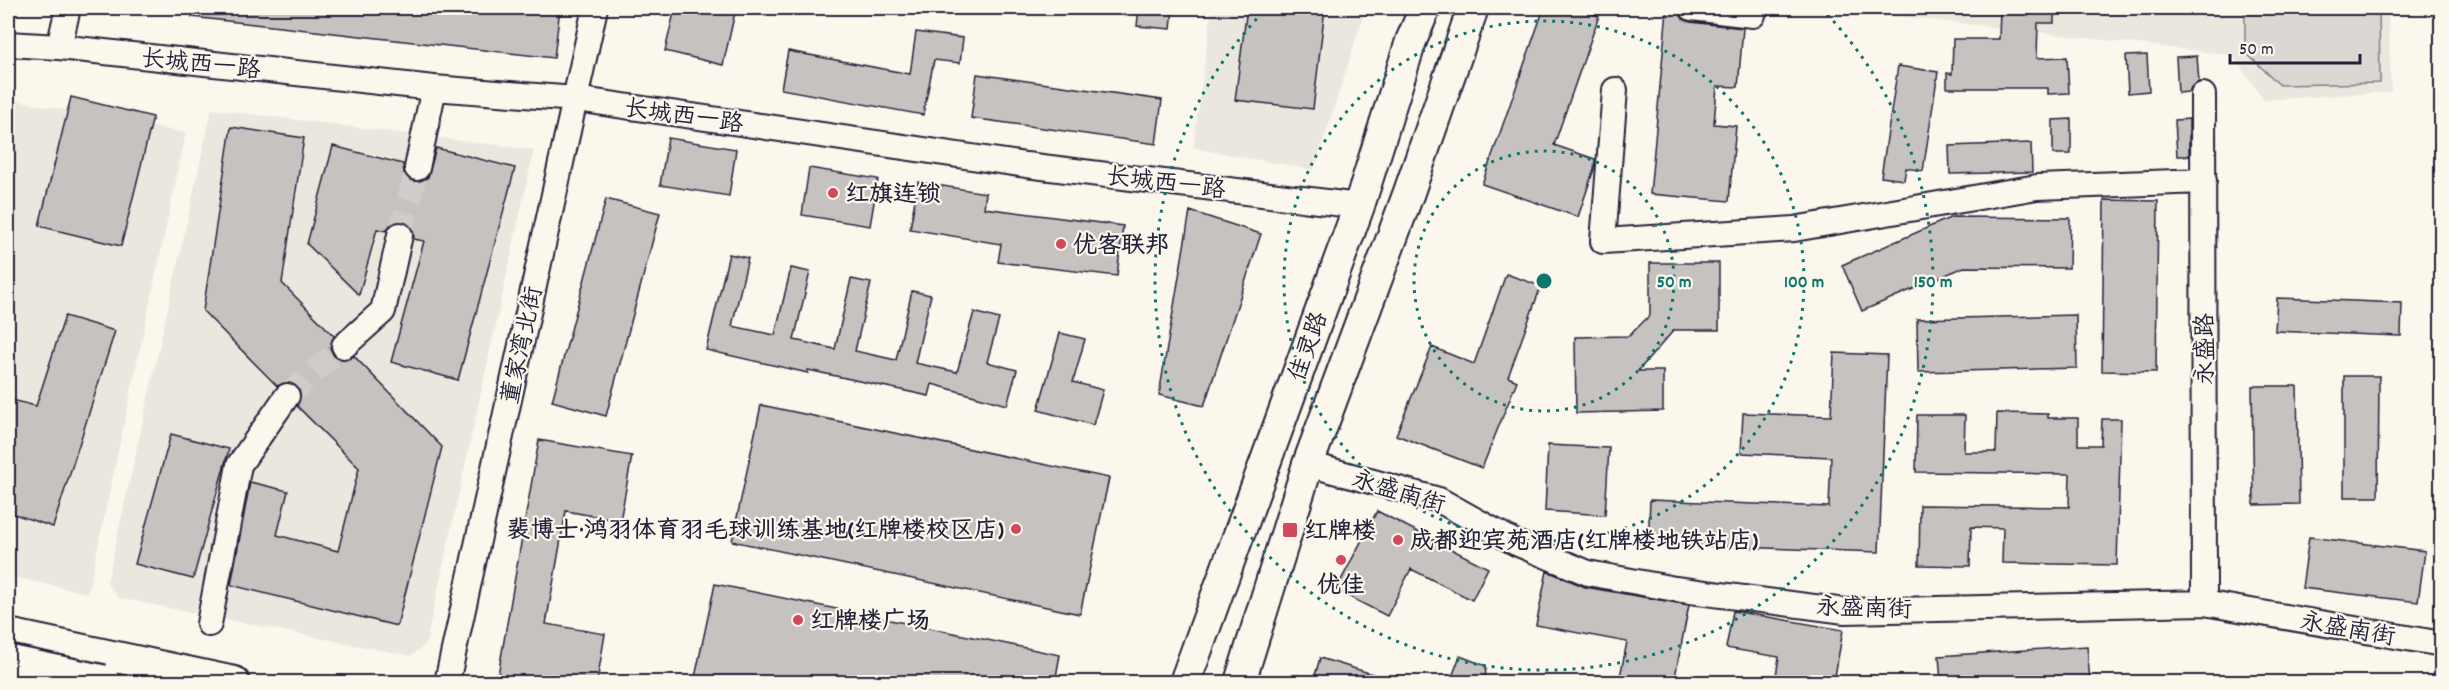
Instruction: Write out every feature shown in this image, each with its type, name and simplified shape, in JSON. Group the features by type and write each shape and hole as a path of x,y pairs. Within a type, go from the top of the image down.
{"highway":[{"path":"9,648 103,682"}],"main road":[{"name":"佳灵路","path":"1185,682 1359,206 1411,41 1425,8"},
{"name":"佳灵路","path":"1240,682 1308,464 1405,203 1473,8"},
{"path":"9,648 234,682"}],"street":[{"path":"59,47 69,8"},
{"name":"董家湾北街","path":"447,682 595,8"},
{"path":"1692,8 1753,15"},
{"name":"长城西一路","path":"8,44 59,47 434,88 576,99 1026,165 1359,206"},
{"path":"417,168 434,88"},
{"path":"1615,90 1603,241 1794,229 2037,187 2204,181"},
{"name":"永盛路","path":"2203,94 2204,603"},
{"path":"344,346 382,311 400,235"},
{"path":"209,624 239,465 287,396"},
{"name":"永盛南街","path":"1308,464 1439,500 1516,543 1588,573 1675,590 1845,611 2204,603 2442,644"}],"shaded area":[{"path":"1212,8 1366,8 1314,170 1193,148"},
{"path":"1828,8 2388,8 2391,92 2264,100 2232,55"},
{"path":"2245,8 2379,8 2380,83 2280,85 2245,52"},
{"path":"8,99 186,133 88,593 8,576"},
{"path":"212,109 534,150 426,644 411,656 118,598 107,583"}],"building":[{"path":"193,8 560,8 554,58 192,17"},
{"path":"675,8 736,8 723,65 665,51"},
{"path":"1139,8 1173,8 1171,29 1137,26"},
{"path":"1247,8 1325,8 1313,109 1235,100"},
{"path":"1544,8 1575,8 1599,16 1554,145 1595,159 1594,169 1578,217 1482,184"},
{"path":"2000,8 2054,8 2054,23 2038,23 2037,58 2067,57 2069,93 2048,94 2048,88 1947,88 1947,73 1952,74 1953,39 1999,39"},
{"path":"1667,10 1678,11 1683,19 1690,22 1743,28 1738,87 1717,86 1714,124 1736,126 1729,201 1650,194"},
{"path":"916,32 963,38 960,63 934,60 923,115 781,89 788,51 910,74"},
{"path":"2147,55 2149,91 2128,93 2126,56"},
{"path":"2197,56 2199,82 2191,87 2189,92 2178,93 2176,57"},
{"path":"1898,66 1938,72 1923,171 1906,168 1904,180 1881,177"},
{"path":"977,74 1162,100 1156,144 971,118"},
{"path":"71,97 153,117 121,246 39,226"},
{"path":"2071,119 2071,154 2053,154 2053,120"},
{"path":"2189,119 2189,156 2177,156 2175,120"},
{"path":"231,127 304,138 282,283 334,336 330,348 334,356 346,360 354,356 442,447 397,626 231,585 250,482 288,491 277,535 338,551 359,468 297,406 301,397 296,385 288,382 277,386 203,311"},
{"path":"668,138 736,149 729,196 660,185"},
{"path":"2031,143 2032,172 1950,174 1949,146"},
{"path":"333,146 403,164 404,173 408,179 415,182 428,177 436,148 515,168 458,380 391,362 424,241 414,239 413,230 409,224 396,221 386,231 377,229 359,295 307,244"},
{"path":"809,168 878,179 870,226 802,215"},
{"path":"918,182 986,193 984,208 1123,226 1117,276 998,262 1001,244 910,229"},
{"path":"606,199 660,213 606,416 552,401"},
{"path":"2104,200 2158,201 2156,372 2102,371"},
{"path":"1190,211 1261,234 1204,406 1159,395"},
{"path":"1952,217 2070,218 2069,268 1964,267 1862,311 1842,265"},
{"path":"729,254 748,258 732,326 775,335 791,268 810,272 794,340 835,349 851,279 871,283 855,351 896,360 912,291 931,295 915,363 957,372 974,312 999,319 987,362 1017,370 1007,405 932,384 929,396 808,370 808,373 706,350"},
{"path":"1650,263 1719,263 1719,330 1674,330 1638,371 1663,371 1663,411 1576,413 1575,337 1629,336 1650,315"},
{"path":"1506,274 1541,286 1508,377 1517,381 1482,468 1396,435 1432,347 1474,364"},
{"path":"2277,298 2402,303 2401,336 2275,331"},
{"path":"2076,315 2077,368 1918,372 1917,319"},
{"path":"65,316 115,331 53,527 8,512 8,399 36,406"},
{"path":"1060,333 1085,339 1073,382 1103,390 1093,425 1038,410"},
{"path":"1834,353 1887,355 1879,552 1648,544 1650,500 1829,507 1831,457 1741,453 1743,413 1831,416"},
{"path":"2344,376 2379,376 2378,497 2344,497"},
{"path":"2252,386 2297,386 2299,504 2254,505"},
{"path":"761,405 1109,478 1080,614 732,541"},
{"path":"1997,413 2048,414 2048,418 2078,418 2078,445 2101,445 2102,419 2121,419 2117,565 2002,563 2003,528 1971,527 1970,566 1919,565 1920,505 2069,507 2070,474 1916,472 1917,415 1965,415 1964,452 1996,452"},
{"path":"171,434 229,449 193,579 135,564"},
{"path":"539,440 632,456 620,521 566,511 546,624 605,634 597,682 544,682 498,675"},
{"path":"1548,445 1609,448 1605,515 1545,511"},
{"name":"成都迎宾苑酒店(红牌楼地铁站店)","path":"1377,511 1488,568 1472,600 1411,569 1387,616 1336,590"},
{"path":"2309,537 2425,551 2418,602 2302,588"},
{"path":"1547,571 1585,587 1689,605 1674,682 1619,682 1627,642 1536,625"},
{"name":"红牌楼广场","path":"715,584 1060,655 1055,682 694,682"},
{"path":"1733,611 1843,630 1834,682 1775,682 1779,657 1726,648"},
{"path":"2087,646 2090,682 1941,682 1939,656"},
{"path":"1460,656 1486,666 1485,682 1450,682"},
{"path":"1320,658 1389,679 1389,682 1313,682"}],"tunnel":[{"path":"400,235 417,168"},
{"path":"287,396 344,346"}],"place":[{"name":"红旗连锁","path":"833,193"},
{"name":"优客联邦","path":"1061,244"},
{"name":"裴博士·鸿羽体育羽毛球训练基地(红牌楼校区店)","path":"1016,529"},
{"name":"红牌楼","path":"1290,530"},
{"name":"成都迎宾苑酒店(红牌楼地铁站店)","path":"1398,540"},
{"name":"优佳","path":"1341,560"},
{"name":"红牌楼广场","path":"798,620"}]}
